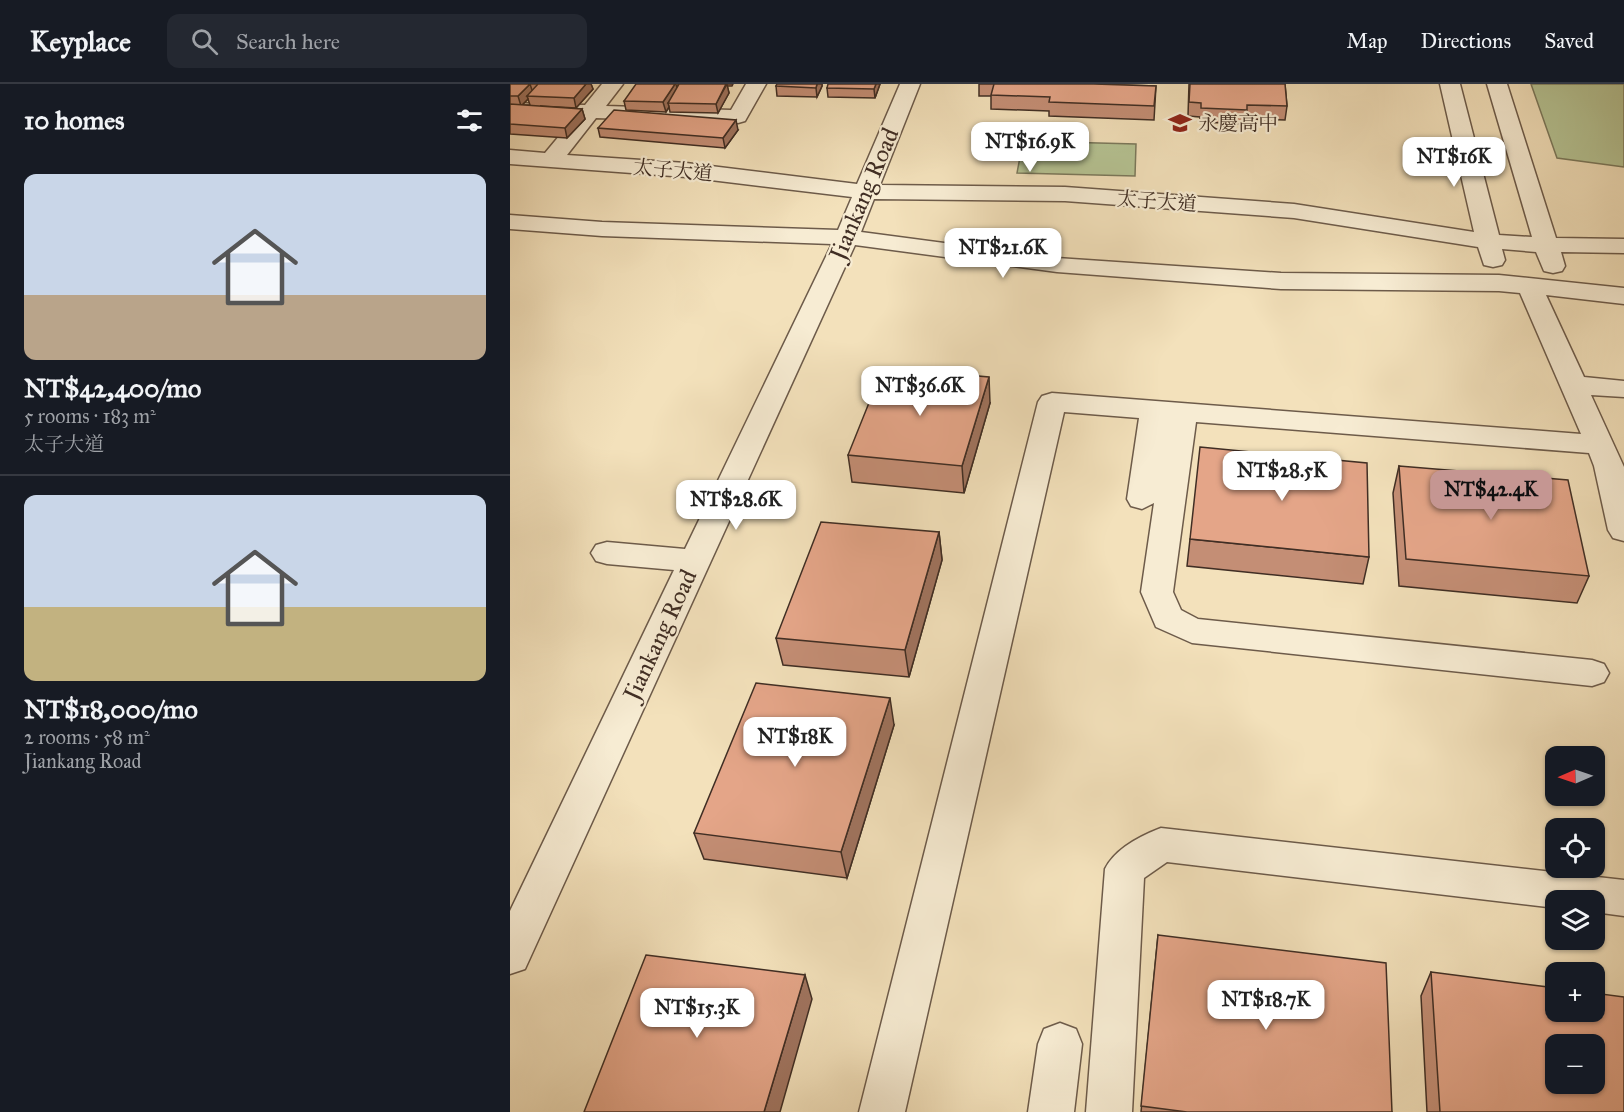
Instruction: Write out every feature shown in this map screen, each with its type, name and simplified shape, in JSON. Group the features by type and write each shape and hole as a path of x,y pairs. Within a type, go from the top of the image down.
{"street":[{"path":"551,160 613,84"},
{"path":"510,109 738,117 756,84"},
{"name":"Jiankang Road","path":"510,955 847,237 910,84"},
{"path":"1450,84 1499,283"},
{"path":"1497,84 1560,288"},
{"name":"太子大道","path":"510,157 686,170 865,192 1065,194 1294,211 1488,241 1547,245 1624,246"},
{"path":"510,222 602,229 847,237 1057,265 1270,280 1499,283 1624,296"},
{"path":"1529,285 1609,466 1624,530"},
{"path":"1573,385 1624,389"},
{"path":"882,1112 1052,402 1599,445"},
{"path":"1142,500 1168,411"},
{"path":"1168,411 1157,592 1168,618 1192,631 1592,673"},
{"path":"607,553 695,561"},
{"path":"1109,1112 1125,869 1161,845 1624,898"},
{"path":"1050,1112 1060,1044"}],"green space":[{"path":"1531,84 1624,84 1624,167 1557,158"},
{"path":"1023,141 1136,144 1135,176 1017,173"}],"building":[{"path":"510,84 530,84 518,96 510,96"},
{"path":"538,84 586,84 574,98 527,96"},
{"path":"636,84 675,84 663,102 624,101"},
{"path":"679,84 726,84 716,104 668,103"},
{"path":"777,84 817,84 816,88 776,86"},
{"path":"828,84 876,84 874,89 827,88"},
{"path":"994,84 1156,86 1154,106 1049,102 1050,97 991,95"},
{"path":"1190,84 1285,84 1287,106 1247,105 1247,110 1201,108 1201,103 1189,102"},
{"path":"510,104 582,109 565,128 510,124"},
{"path":"614,110 736,120 723,138 598,128"},
{"path":"883,368 989,377 962,466 848,455"},
{"path":"1200,447 1367,463 1369,557 1190,539"},
{"path":"1399,466 1568,480 1589,576 1406,559"},
{"path":"821,522 939,532 905,650 776,638"},
{"path":"756,683 890,698 841,852 694,833"},
{"path":"1158,935 1386,963 1392,1112 1187,1112 1141,1106"},
{"path":"646,955 805,975 764,1112 584,1112"},
{"path":"1431,972 1545,987 1545,1022 1605,1022 1605,994 1624,997 1624,1112 1440,1112"}],"place":[{"name":"永慶高中","path":"1180,123"}]}
